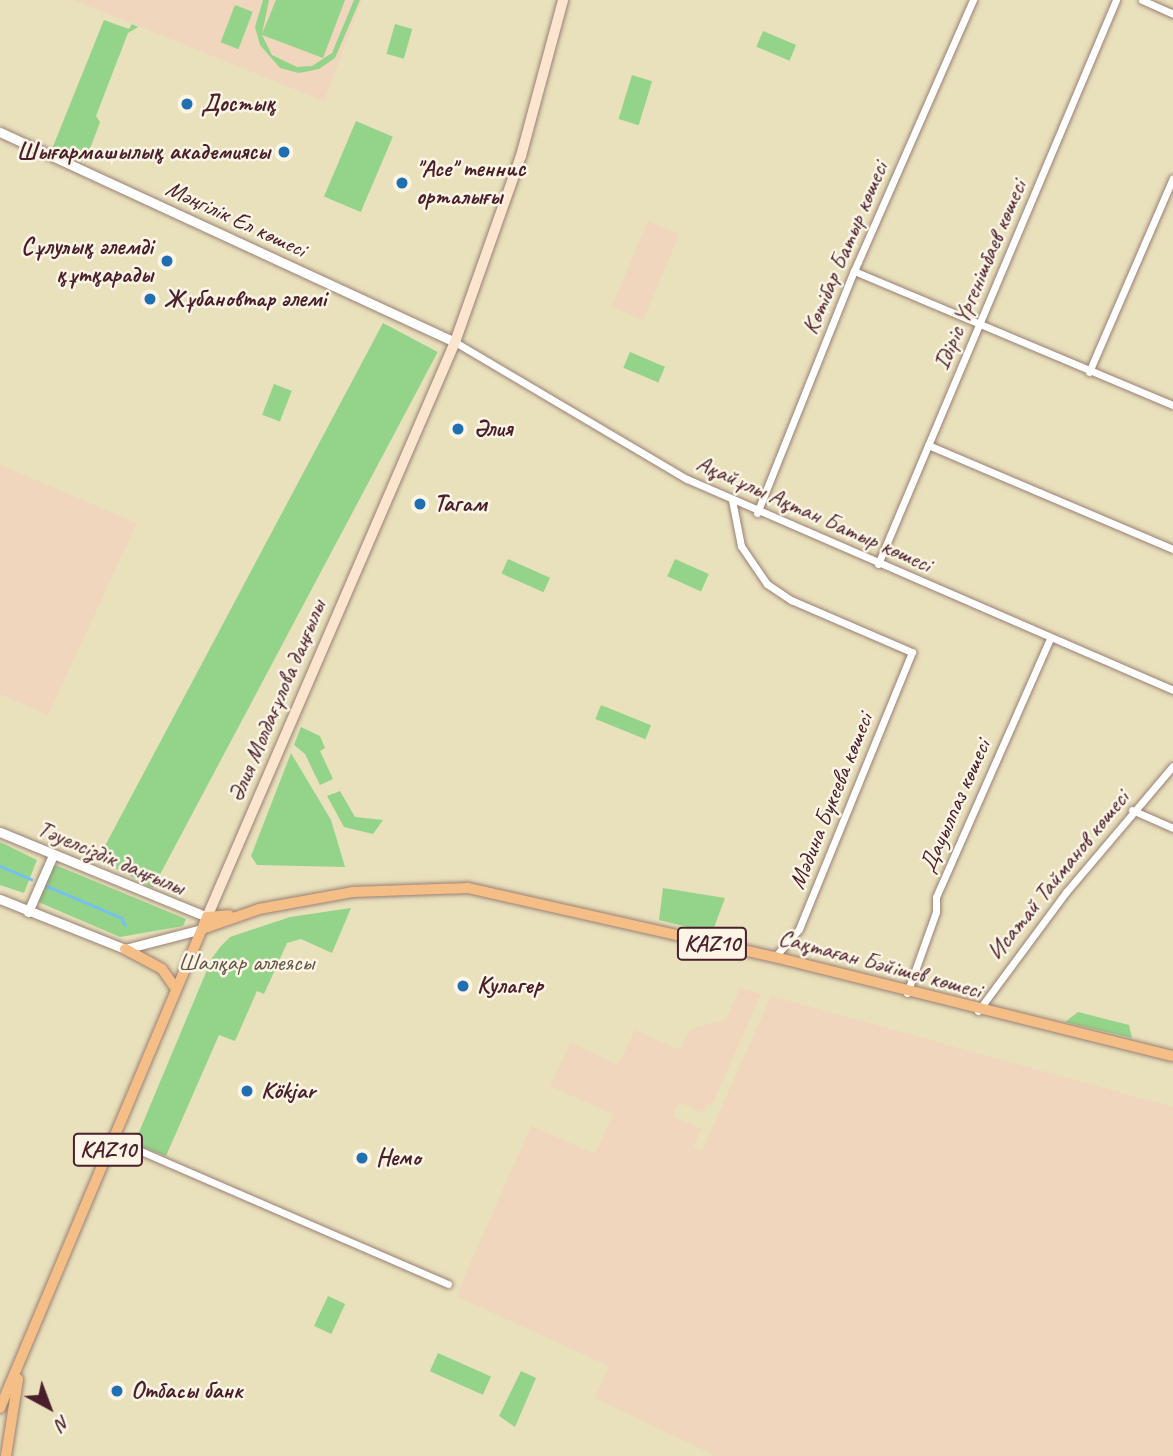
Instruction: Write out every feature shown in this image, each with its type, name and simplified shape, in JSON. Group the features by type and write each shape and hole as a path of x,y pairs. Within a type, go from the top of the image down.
{"main road":[{"name":"Әлия Молдағұлова даңғылы","path":"0,1408 176,989 455,342 521,156 563,0"},
{"name":"Сақтаған Бәйішев көшесі","path":"207,917 246,913 360,891 468,888 775,957 977,1011 1173,1056"},
{"name":"Сақтаған Бәйішев көшесі","path":"202,929 246,913"},
{"path":"125,949 162,969 176,989"},
{"path":"0,1389 21,1359"},
{"path":"6,1456 21,1359"}],"street":[{"name":"Көтібар Батыр көшесі","path":"757,513 854,271 973,0"},
{"name":"Ідіріс Үргенішбаев көшесі","path":"878,564 1116,0"},
{"path":"1142,0 1173,14"},
{"name":"Мәңгілік Ел көшесі","path":"0,132 455,342"},
{"path":"1089,372 1173,178"},
{"path":"854,271 1089,372 1173,405"},
{"name":"Ақайұлы Ақтан Батыр көшесі","path":"455,342 671,470 757,513 1173,690"},
{"path":"928,445 1173,548"},
{"name":"Мәдина Букеева көшесі","path":"732,500 741,546 767,584 791,600 912,652 799,929 775,957"},
{"name":"Дауылпаз көшесі","path":"907,993 936,912 936,897 1050,638"},
{"name":"Исатай Тайманов көшесі","path":"977,1011 1132,810 1173,766"},
{"path":"1132,810 1173,828"},
{"name":"Тәуелсіздік даңғылы","path":"0,832 207,917"},
{"path":"28,912 53,855"},
{"path":"0,899 125,949"},
{"name":"Тәуелсіздік даңғылы","path":"125,949 202,929"},
{"path":"113,1139 448,1284"}],"shaded area":[{"path":"74,0 362,0 324,101"},
{"path":"648,221 679,234 643,320 612,307"},
{"path":"0,465 137,523 48,715 0,694"},
{"path":"740,988 761,994 712,1105 707,1104 703,1113 679,1102 673,1116 701,1129 693,1148 702,1151 771,996 1173,1107 1173,1456 716,1456 595,1398 609,1366 456,1296 531,1126 595,1154 613,1114 550,1086 571,1043 618,1065 635,1030 680,1050 690,1030 726,1019"}],"green space":[{"path":"263,0 269,0 262,34 276,0 345,0 323,58 262,35 272,55 297,67 312,66 332,53 354,0 360,0 335,58 319,69 299,73 280,68 260,45 255,27"},
{"path":"235,5 253,12 238,49 221,42"},
{"path":"104,20 129,29 132,24 138,27 128,33 96,116 100,122 85,162 52,149"},
{"path":"395,24 412,29 404,59 386,54"},
{"path":"763,31 796,45 789,61 756,47"},
{"path":"632,75 652,81 639,125 619,119"},
{"path":"356,121 393,137 361,212 324,196"},
{"path":"383,323 438,352 153,888 98,859"},
{"path":"630,352 665,367 658,382 623,368"},
{"path":"274,384 292,391 280,422 262,415"},
{"path":"508,559 550,578 544,592 501,574"},
{"path":"675,559 709,574 701,591 667,576"},
{"path":"601,705 651,725 645,739 595,719"},
{"path":"301,727 320,736 325,748 320,751 333,779 320,785 305,754 294,745"},
{"path":"291,753 331,820 345,867 257,865 251,856"},
{"path":"340,791 355,817 383,820 373,834 344,827 327,796"},
{"path":"0,842 37,860 24,893 0,885"},
{"path":"53,864 186,919 183,926 120,937 36,901"},
{"path":"663,888 725,898 712,933 659,920"},
{"name":"Шалқар аллеясы","path":"351,908 332,953 301,939 287,943 264,994 257,991 235,1041 219,1035 166,1156 134,1144 212,958 221,946 230,937 290,917"},
{"path":"1078,1012 1129,1025 1132,1038 1065,1022"},
{"path":"328,1296 345,1304 331,1334 314,1326"},
{"path":"438,1353 491,1377 483,1395 430,1371"},
{"path":"521,1371 536,1378 515,1427 499,1416"}],"waterway":[{"path":"0,866 31,879"},
{"path":"42,884 122,918 125,925"}],"place":[{"name":"Достық","path":"187,104"},
{"name":"Шығармашылық академиясы","path":"284,152"},
{"name":"\"Ace\" теннис орталығы","path":"402,183"},
{"name":"Сұлулық әлемді құтқарады","path":"167,261"},
{"name":"Жұбановтар әлемі","path":"150,299"},
{"name":"Әлия","path":"458,429"},
{"name":"Тагам","path":"420,504"},
{"name":"Кулагер","path":"463,986"},
{"name":"Kökjar","path":"247,1091"},
{"name":"Немо","path":"362,1158"},
{"name":"Отбасы банк","path":"117,1391"}]}
